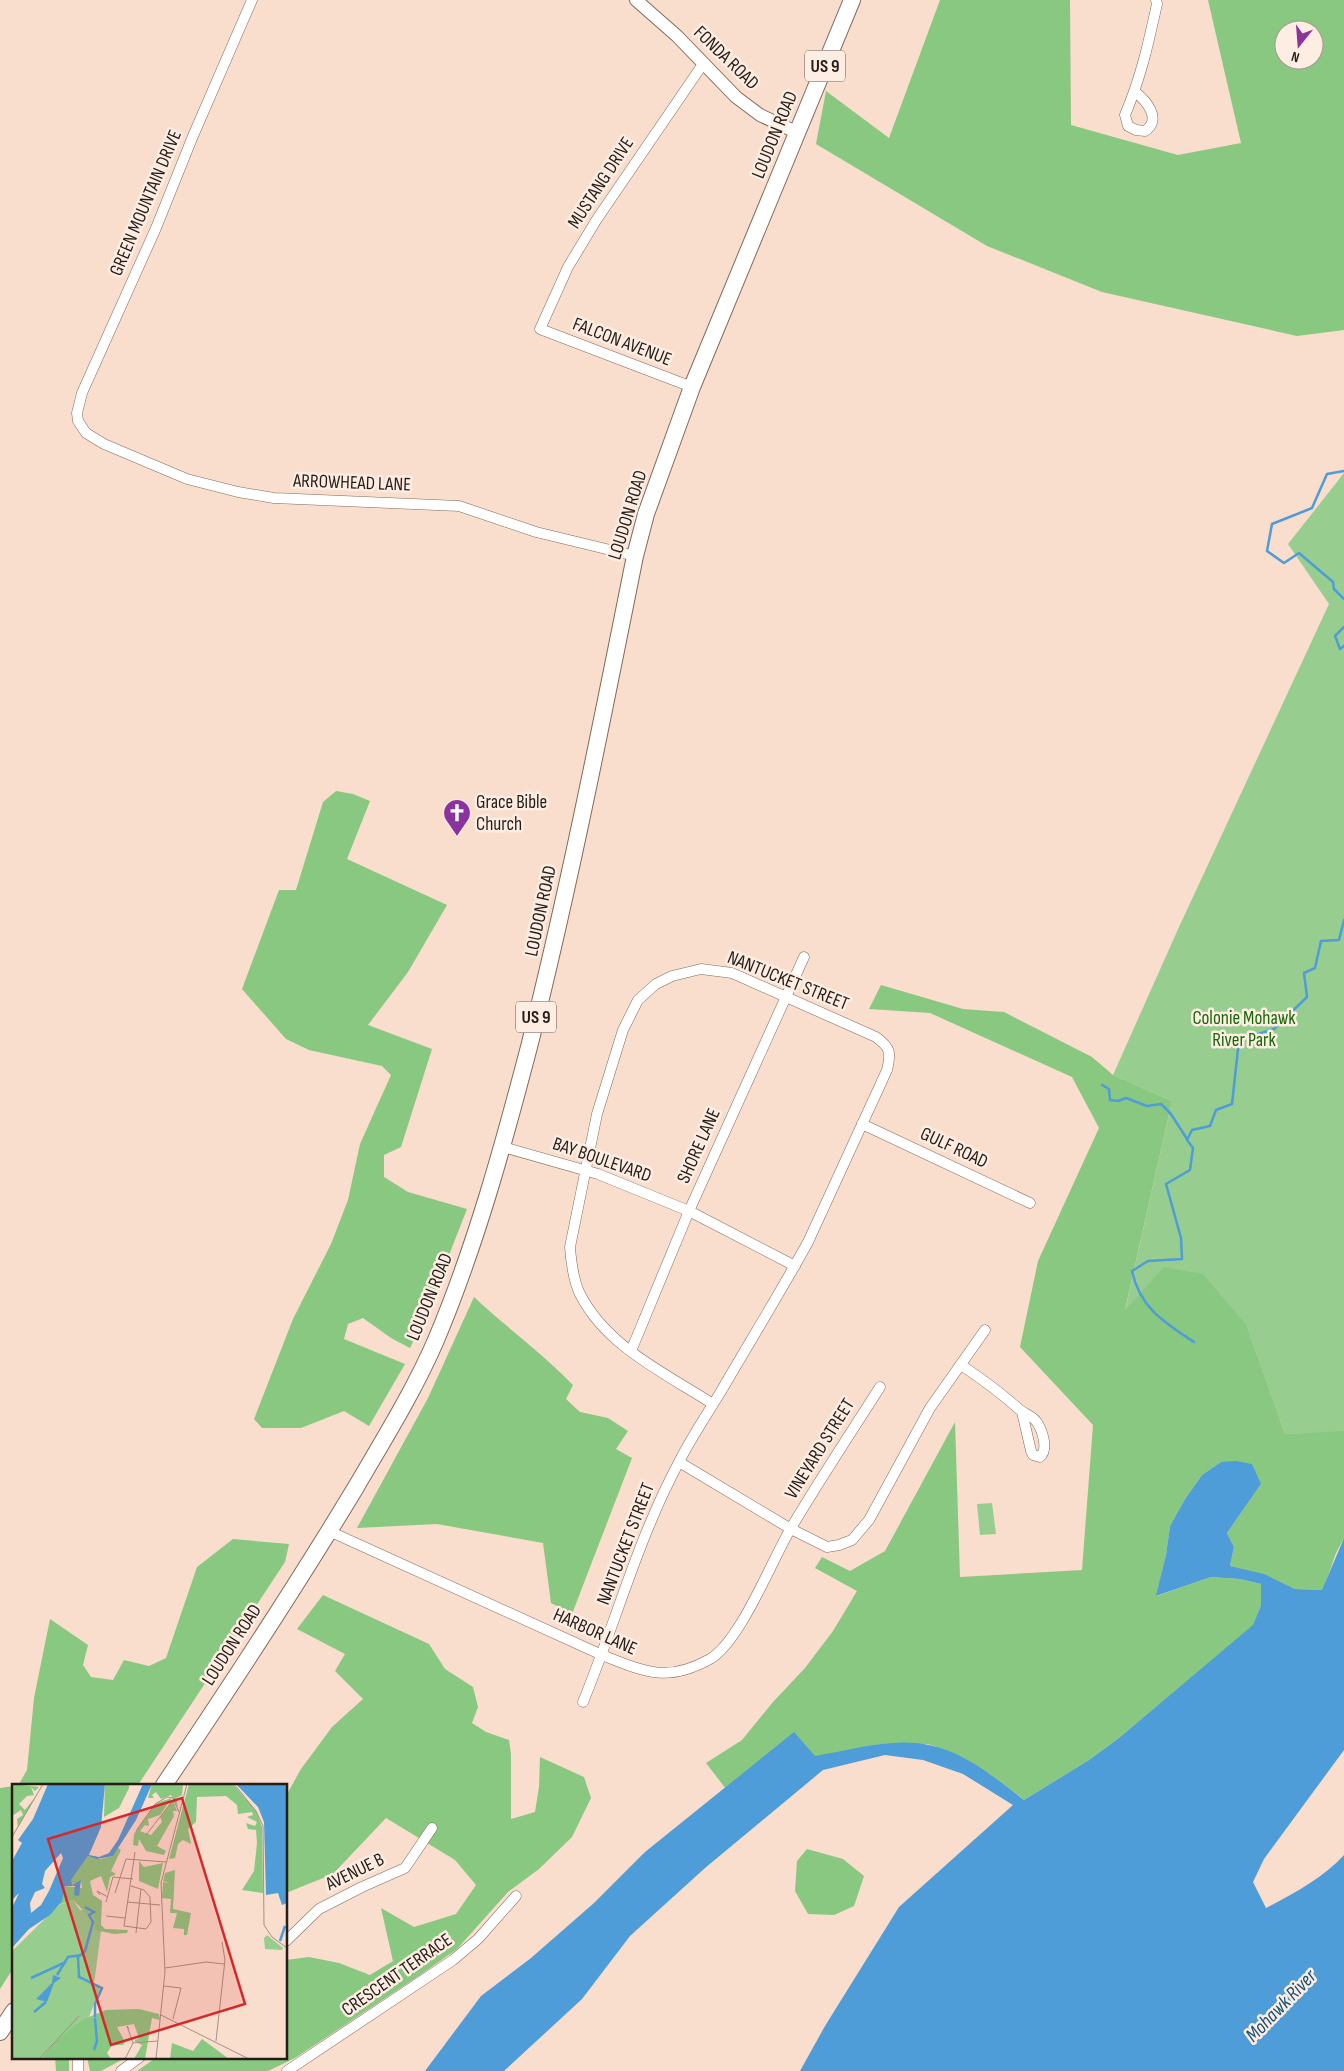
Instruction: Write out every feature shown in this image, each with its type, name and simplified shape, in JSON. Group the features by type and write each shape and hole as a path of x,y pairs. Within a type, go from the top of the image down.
{"main road":[{"name":"LOUDON ROAD","path":"165,1784 329,1531 383,1440 434,1344 457,1286 503,1147 548,972 635,556 648,509 692,387 852,0"},
{"path":"0,2032 12,2014"}],"street":[{"name":"GREEN MOUNTAIN DRIVE","path":"78,421 82,393 156,228 193,136 252,0"},
{"name":"FONDA ROAD","path":"636,0 677,36 736,97 760,115 798,133"},
{"path":"1135,92 1146,55 1157,4 1156,0"},
{"name":"MUSTANG DRIVE","path":"540,329 568,267 597,219 703,64"},
{"name":"FALCON AVENUE","path":"540,329 692,387"},
{"name":"ARROWHEAD LANE","path":"78,421 86,433 104,444 187,479 238,492 309,500 459,506 536,532 635,556"},
{"name":"SHORE LANE","path":"631,1351 689,1211 804,957"},
{"name":"NANTUCKET STREET","path":"584,1702 648,1528 678,1462 713,1404 795,1266 821,1216 887,1070 890,1052 886,1044 876,1037 787,996 732,973 701,969 672,976 646,992 638,1000 623,1030 597,1114 570,1247 572,1267 578,1290 588,1308 607,1331 631,1351 713,1404"},
{"name":"GULF ROAD","path":"862,1124 1030,1203"},
{"name":"BAY BOULEVARD","path":"503,1147 585,1170 689,1211 795,1266"},
{"path":"985,1330 961,1365 993,1386 1022,1412"},
{"name":"VINEYARD STREET","path":"678,1462 790,1529 827,1547 839,1545 852,1540 870,1520 930,1408 961,1365"},
{"name":"VINEYARD STREET","path":"790,1529 880,1388"},
{"name":"HARBOR LANE","path":"329,1531 602,1655 640,1671 661,1674 688,1670 715,1656 732,1637 790,1529"},
{"name":"AVENUE B","path":"288,1939 319,1910 362,1887 405,1868 432,1828"},
{"name":"CRESCENT TERRACE","path":"287,2071 453,1960 478,1939 516,1896"},
{"path":"78,2058 78,2071"},
{"path":"121,2071 139,2058"}],"green space":[{"path":"940,0 1070,0 1071,125 1178,155 1241,143 1208,0 1344,0 1344,330 1297,336 1102,292 987,246 816,144 826,91 889,138"},
{"name":"Colonie Mohawk River Park","path":"1344,473 1344,1432 1285,1434 1247,1326 1125,1311 1172,1101 1113,1075 1179,927 1329,604 1288,544"},
{"path":"336,791 353,794 370,801 347,859 447,905 408,972 368,1025 432,1049 401,1147 384,1155 384,1177 408,1192 467,1209 424,1319 410,1348 391,1338 363,1318 348,1324 344,1339 405,1364 369,1426 344,1411 301,1428 262,1428 254,1419 293,1319 331,1244 348,1200 360,1144 391,1075 382,1066 309,1050 286,1039 242,989 279,890 296,890 323,802"},
{"path":"881,985 963,1009 1004,1012 1092,1057 1113,1075 1172,1101 1125,1310 1164,1267 1203,1274 1247,1326 1285,1434 1344,1431 1344,1538 1336,1553 1323,1590 1295,1589 1264,1575 1230,1566 1234,1547 1227,1533 1261,1484 1221,1462 1202,1475 1185,1499 1170,1526 1157,1596 1211,1577 1240,1579 1261,1584 1261,1605 1253,1626 1119,1738 1089,1760 1024,1800 967,1760 928,1744 749,1770 726,1789 706,1763 742,1740 773,1702 805,1668 833,1631 857,1591 815,1568 822,1557 850,1571 885,1551 955,1422 960,1577 1082,1570 1093,1425 1020,1347 1038,1261 1099,1128 1072,1077 930,1013 869,1009"},
{"path":"474,1297 573,1385 566,1399 580,1412 608,1418 628,1431 616,1449 632,1458 572,1614 551,1603 543,1543 437,1524 357,1528 428,1398"},
{"path":"992,1503 996,1534 980,1535 977,1504"},
{"path":"233,1539 289,1544 285,1562 139,1784 19,1784 27,1770 34,1698 50,1619 88,1645 83,1665 91,1677 113,1680 124,1660 149,1666 166,1658 197,1567"},
{"path":"323,1595 429,1644 445,1669 473,1687 478,1707 472,1723 486,1732 509,1740 511,1754 511,1819 535,1812 539,1787 540,1757 584,1777 591,1798 572,1837 539,1869 508,1892 457,1949 295,2058 268,2071 137,2071 156,2058 288,2058 288,1960 309,1957 339,1963 370,1975 393,1961 381,1908 414,1927 456,1914 476,1885 455,1860 386,1818 333,1874 288,1892 288,1792 301,1769 332,1727 363,1699 335,1671 345,1654 297,1629"},
{"path":"12,1786 12,1970 0,1989 0,1788"},
{"path":"807,1849 843,1859 864,1876 854,1906 834,1915 808,1914 795,1891 797,1861"},
{"path":"55,2058 69,2058 69,2071 56,2071"},
{"path":"87,2058 125,2058 101,2071 90,2071"}],"water":[{"name":"Mohawk River","path":"1236,1461 1252,1464 1261,1484 1227,1533 1234,1547 1230,1566 1264,1574 1295,1589 1322,1590 1344,1538 1344,1750 1264,1859 1253,1882 1266,1908 1317,1878 1344,1855 1344,2071 800,2071 825,2026 899,1907 1013,1805 963,1774 923,1760 885,1755 823,1770 705,1868 630,1936 582,1999 504,2071 425,2071 481,1996 531,1958 594,1903 645,1852 794,1732 815,1756 872,1745 901,1742 942,1748 979,1767 1024,1800 1089,1760 1119,1738 1253,1625 1261,1605 1261,1584 1240,1579 1211,1577 1156,1596 1166,1555 1170,1526 1185,1499 1202,1475 1221,1462"}],"waterway":[{"path":"1344,471 1327,474 1312,508 1272,524 1267,551 1284,563 1299,553 1333,582 1334,589 1344,599"},
{"path":"1344,627 1335,636 1340,649 1344,646"},
{"path":"1194,1342 1163,1321 1147,1304 1141,1295 1132,1271 1148,1261 1182,1259 1181,1238 1166,1184 1190,1170 1193,1148 1187,1140 1192,1130 1210,1126 1216,1110 1232,1104 1239,1040 1274,1029 1307,997 1304,973 1315,968 1321,941 1339,940 1344,920"},
{"path":"1102,1085 1109,1089 1110,1100 1118,1101 1126,1098 1147,1106 1161,1104 1171,1114 1187,1139"}],"place":[{"name":"Grace Bible Church","path":"457,837"}]}
